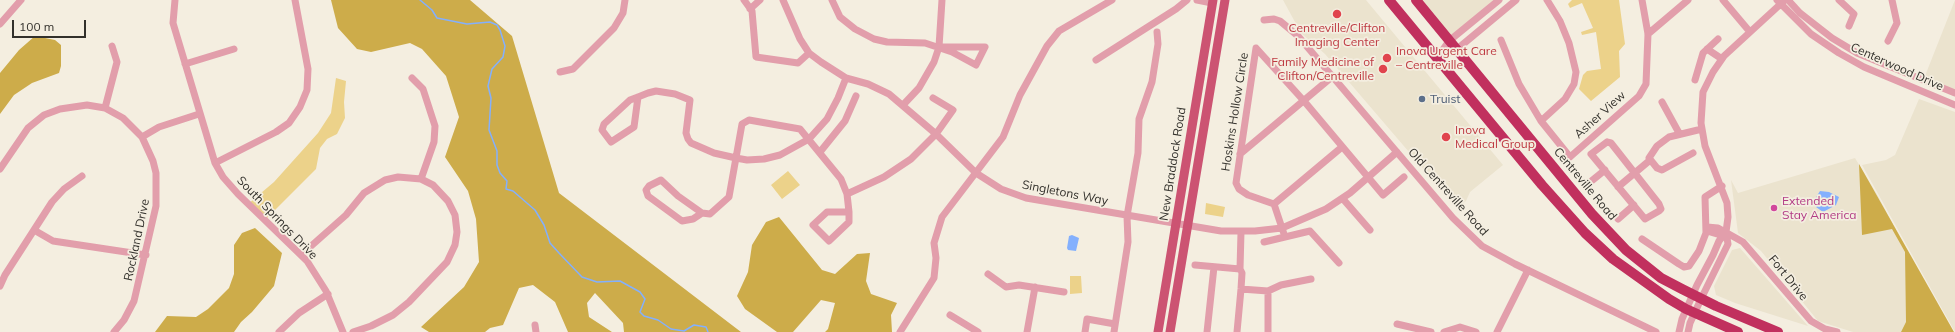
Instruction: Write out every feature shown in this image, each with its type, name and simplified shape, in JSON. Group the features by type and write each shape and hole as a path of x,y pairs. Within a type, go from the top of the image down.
{"highway":[{"path":"1389,0 1542,185 1585,233 1630,272 1691,310 1738,332"},
{"name":"Centreville Road","path":"1416,0 1612,236 1661,278 1696,297 1778,332"}],"main road":[{"name":"New Braddock Road","path":"1170,332 1225,0"},
{"name":"New Braddock Road","path":"1158,332 1213,2"}],"street":[{"path":"0,24 21,0"},
{"name":"South Springs Drive","path":"175,0 173,23 184,64 215,163 229,185 301,255 328,294 343,332"},
{"path":"215,163 276,132 289,123 300,107 307,90 308,69 295,0"},
{"path":"560,72 573,68 614,28 623,13 625,0"},
{"path":"744,0 754,19 756,57 798,63 809,53"},
{"path":"750,9 760,0"},
{"name":"Singletons Way","path":"783,0 800,39 809,53 828,68 846,78 880,89 903,105 936,134 976,173 1001,189 1026,198 1187,226 1241,232 1282,228 1316,214 1342,199 1397,152"},
{"path":"832,0 840,16 864,35 881,41 919,42 939,47 976,65 985,48 939,47"},
{"path":"903,105 916,92 928,75 939,47 942,0"},
{"path":"900,332 934,278 936,264 934,244 938,225 942,217 1003,137 1020,95 1052,38 1060,30 1112,0"},
{"path":"1096,60 1176,9 1187,0"},
{"path":"1197,0 1213,2"},
{"path":"1437,58 1449,41 1499,0"},
{"path":"1437,58 1456,50 1516,0"},
{"path":"1541,121 1565,99 1574,84 1576,72 1569,43 1560,21 1546,0"},
{"name":"Asher View","path":"1501,40 1519,84 1541,121 1570,157 1639,96 1646,84 1648,34 1642,0"},
{"path":"1648,34 1688,0"},
{"path":"1723,0 1750,32"},
{"name":"Centerwood Drive","path":"1788,0 1800,13 1822,31 1857,53 1955,93"},
{"path":"1840,0 1854,14 1849,26"},
{"path":"1888,41 1897,23 1892,0"},
{"path":"1679,332 1696,297 1728,244 1726,232 1728,210 1722,186 1705,146 1702,129 1703,92 1713,72 1722,59 1781,1"},
{"name":"Centerwood Drive","path":"1781,1 1811,34 1839,54 1864,67 1955,105"},
{"name":"Old Centreville Road","path":"1264,20 1274,19 1288,27 1333,76 1472,238 1486,248 1528,270 1656,332"},
{"path":"1114,332 1128,242 1127,216 1138,153 1138,119 1152,82 1158,44 1157,32"},
{"path":"1695,80 1701,58 1707,49 1718,39"},
{"path":"105,108 116,62 112,46"},
{"name":"Hoskins Hollow Circle","path":"1274,204 1248,195 1239,189 1236,176 1256,48 1304,101 1383,195 1404,177"},
{"path":"184,64 234,49"},
{"path":"1707,49 1722,59"},
{"path":"1240,154 1333,76"},
{"path":"412,78 423,89 435,126 434,142 421,179"},
{"path":"638,96 634,127 610,142 602,130 602,127 630,100 638,96 656,91 675,94 690,100 686,133 691,143 714,153 747,160 768,158 795,148 809,139 827,119 846,78"},
{"path":"820,152 844,121 856,96"},
{"path":"848,194 884,177 911,159 936,134 952,110 933,98"},
{"path":"1662,102 1679,133"},
{"name":"Rockland Drive","path":"0,169 25,132 44,115 69,107 87,105 105,108 123,118 142,137 153,161 158,187 156,206 146,256 134,301 124,320 114,332"},
{"path":"142,137 159,128 199,114"},
{"path":"702,213 692,219 682,221 648,196 646,190 649,186 661,180 678,196 702,213 710,214 729,197 742,124 749,120 796,127 809,139 841,180 848,194 849,212 849,222 829,241 813,225 827,212 849,212"},
{"path":"1618,187 1649,161 1650,155 1657,146 1669,137 1679,133 1702,129"},
{"path":"1607,142 1610,143 1634,174 1659,204 1661,209 1645,219 1592,154 1607,142"},
{"path":"1285,237 1274,204 1342,147"},
{"path":"1649,161 1657,168 1662,170 1693,153"},
{"path":"1589,183 1605,170"},
{"path":"0,286 5,275 34,230 58,196 82,176"},
{"path":"301,255 346,215 362,195 377,183 398,177 421,179 440,191 453,210 457,232 452,254 441,269 401,309 383,321 353,332"},
{"path":"1642,239 1679,264 1687,266 1691,264 1700,250 1707,229 1705,197 1722,186"},
{"path":"1342,199 1370,230"},
{"path":"1618,219 1634,205"},
{"path":"1707,229 1717,234 1726,232"},
{"path":"34,230 53,241 146,256"},
{"path":"1264,242 1310,230 1339,263"},
{"path":"1237,332 1242,273 1240,269 1241,232"},
{"name":"Fort Drive","path":"1726,232 1743,242 1811,321 1825,329 1837,332"},
{"path":"1195,265 1214,268 1240,269"},
{"path":"1207,332 1214,268"},
{"path":"1497,332 1528,270"},
{"path":"988,274 1006,287 1019,285 1064,292"},
{"path":"1241,289 1268,291 1281,285 1312,279"},
{"path":"1027,332 1036,287"},
{"path":"1268,291 1268,332"},
{"path":"279,332 299,313 328,294"},
{"path":"1688,332 1691,310"},
{"path":"950,315 978,332"},
{"path":"1085,332 1087,319 1115,324"},
{"path":"1397,324 1431,332"},
{"path":"1444,332 1460,327 1469,328 1476,332"}],"shaded area":[{"path":"331,0 470,0 512,36 559,193 741,332 624,332 623,323 595,293 587,303 589,317 612,332 568,332 555,302 533,285 519,288 503,325 490,328 485,332 429,332 421,327 464,287 479,262 476,219 468,191 445,157 459,117 446,76 422,49 410,43 371,52 357,49 338,28"},
{"path":"1283,0 1366,0 1503,165 1470,192 1466,201 1457,208 1325,54 1301,33"},
{"path":"1416,0 1496,0 1449,41"},
{"path":"1572,0 1619,0 1625,44 1619,51 1620,77 1591,101 1579,89 1583,75 1587,71 1601,69 1596,32 1582,35 1581,32 1593,28 1582,3 1570,8 1568,4"},
{"path":"1955,0 1955,93 1923,81"},
{"path":"35,36 55,40 61,45 61,66 59,73 32,83 14,95 0,114 0,73 19,50"},
{"path":"336,78 346,81 344,102 345,118 337,134 327,139 320,148 316,169 265,220 248,204 274,182 318,133 331,113"},
{"path":"1919,99 1955,112 1955,332 1862,165 1886,160 1895,155"},
{"path":"1855,158 1878,196 1939,312 1915,332 1853,332 1818,321 1761,251 1738,233 1731,180 1738,193"},
{"path":"1859,164 1954,332 1901,332 1906,322 1905,252 1892,229 1862,235"},
{"path":"788,171 800,185 782,199 771,185"},
{"path":"1206,203 1225,207 1223,217 1205,214"},
{"path":"779,217 822,270 835,274 857,254 870,253 866,281 871,294 897,303 891,315 892,332 825,332 828,329 835,303 821,300 793,332 777,332 745,309 737,296 748,272 752,245 766,222"},
{"path":"255,228 282,253 274,286 252,312 241,322 234,332 155,332 167,316 196,317 208,309 229,288 234,274 234,245 242,233"},
{"path":"1740,248 1808,326 1735,303 1716,295 1714,286 1732,250"},
{"path":"1070,276 1081,276 1082,293 1070,294"}],"water":[{"path":"1820,191 1829,192 1839,197 1836,205 1823,212 1816,207 1813,202"},
{"path":"1072,235 1079,238 1076,251 1068,250 1067,248 1069,236"}],"waterway":[{"path":"420,0 432,10 437,18 467,24 490,22 497,25 500,30 505,46 503,57 492,69 488,86 491,98 489,130 497,151 497,165 500,173 507,181 506,189 513,191 535,210 544,225 550,243 582,277 597,282 620,281 640,292 645,299 640,312 644,316 658,320 671,329 684,331 694,325 706,327 708,332"}],"place":[{"name":"Centreville/Clifton Imaging Center","path":"1337,14"},
{"name":"Inova Urgent Care – Centreville","path":"1387,58"},
{"name":"Family Medicine of Clifton/Centreville","path":"1383,69"},
{"name":"Truist","path":"1422,99"},
{"name":"Inova Medical Group","path":"1446,137"},
{"name":"Extended Stay America","path":"1774,208"}]}
